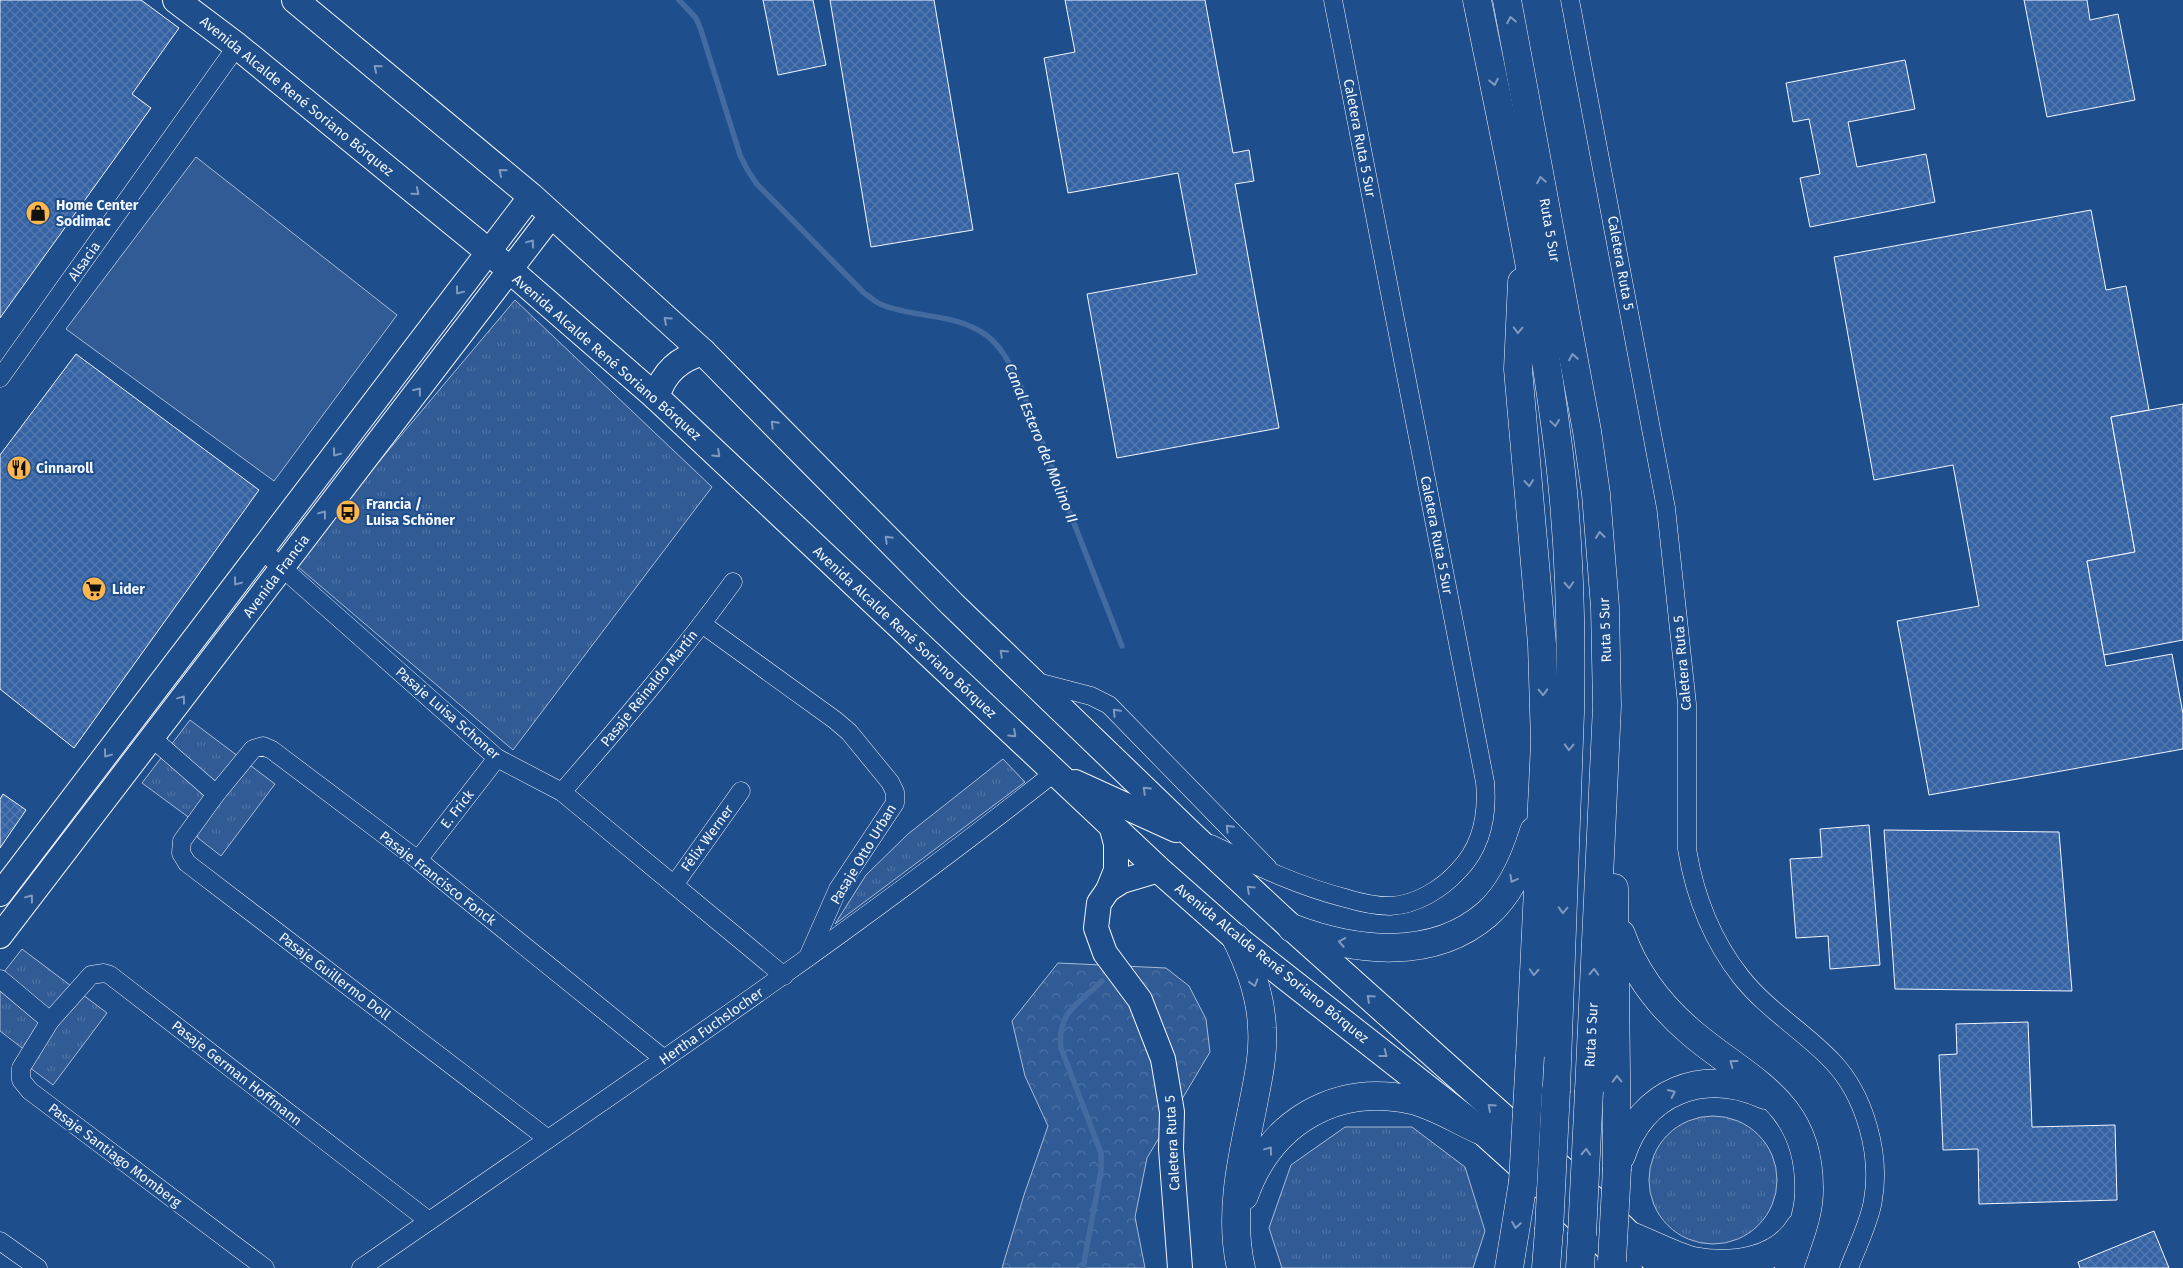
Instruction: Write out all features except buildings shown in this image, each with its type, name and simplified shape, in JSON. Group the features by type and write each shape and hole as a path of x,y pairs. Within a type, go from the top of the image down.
{"highway":[{"name":"Ruta 5 Sur","path":"1477,0 1526,246 1556,432 1566,528 1570,602 1570,713 1556,1090 1546,1268"},
{"name":"Ruta 5 Sur","path":"1507,0 1583,411 1596,494 1605,607 1606,706 1580,1268"},
{"path":"1509,1268 1523,1182 1545,743 1542,644 1518,369 1519,308 1526,246"},
{"path":"1606,706 1616,914 1619,1162 1618,1266"},
{"path":"1292,928 1332,941 1390,947 1436,943 1466,928 1488,913 1512,881 1526,854 1543,801"},
{"path":"1616,914 1629,955 1656,996 1693,1034 1753,1078 1783,1106 1799,1136 1808,1170 1810,1189 1806,1217 1789,1268"},
{"path":"1236,938 1247,960 1258,993 1262,1027 1260,1072 1240,1170 1236,1226 1241,1268"},
{"path":"1619,1162 1632,1130 1646,1110 1661,1098 1681,1089 1702,1085 1729,1085 1762,1094 1783,1106"},
{"path":"1236,1226 1245,1193 1271,1146 1289,1128 1323,1107 1361,1095 1399,1098 1429,1106 1482,1131"},
{"path":"1631,1236 1692,1261 1721,1266 1736,1265 1751,1262 1778,1250 1797,1232 1806,1217"}],"main road":[{"name":"Avenida Alcalde René Soriano Bórquez","path":"176,0 237,46 489,252 656,397 1159,870 1236,938 1482,1131 1565,1206 1618,1266"},
{"path":"295,0 531,196 703,352 952,604 1194,836 1292,928 1567,1174 1662,1268"},
{"name":"Avenida Francia","path":"0,894 531,196"},
{"name":"Avenida Francia","path":"0,936 552,215"},
{"path":"656,397 660,386 672,368 703,352"},
{"path":"1054,773 1194,836"},
{"name":"Caletera Ruta 5","path":"1111,825 1116,844 1116,870 1108,890 1099,903 1096,914 1099,941 1105,954 1140,1000 1157,1039 1169,1085 1172,1112 1171,1149 1180,1268"},
{"path":"1108,890 1122,881 1159,870"}],"street":[{"name":"Caletera Ruta 5 Sur","path":"1194,836 1275,876 1302,886 1356,901 1389,906 1407,903 1438,889 1464,866 1478,840 1486,812 1485,782 1333,0"},
{"name":"Caletera Ruta 5","path":"1570,0 1666,508 1687,704 1687,849 1690,868 1702,910 1726,955 1757,996 1833,1062 1845,1077 1863,1112 1873,1149 1875,1166 1873,1201 1849,1268"},
{"name":"Alsacia","path":"0,378 237,46"},
{"name":"Pasaje Luisa Schoner","path":"262,550 497,758 562,792 784,976"},
{"name":"Pasaje Reinaldo Martín","path":"562,792 638,704 733,582"},
{"name":"Pasaje Otto Urban","path":"702,624 842,725 890,782 895,792 895,803 838,889 808,959"},
{"name":"Caletera Ruta 5 Sur","path":"1031,680 1091,696 1109,705 1275,876"},
{"path":"144,705 154,736 216,794"},
{"path":"124,732 154,736"},
{"name":"Pasaje Francisco Fonck","path":"216,794 253,749 258,746 268,747 418,860 664,1059"},
{"name":"E. Frick","path":"418,860 497,758"},
{"name":"Hertha Fuchslocher","path":"361,1268 808,959 976,835 1054,773"},
{"name":"Félix Werner","path":"674,885 741,791"},
{"name":"Pasaje Guillermo Doll","path":"216,794 182,840 181,852 187,864 548,1139"},
{"name":"Pasaje German Hoffmann","path":"50,1021 91,975 104,973 110,975 429,1221"},
{"path":"0,979 50,1021"},
{"name":"Pasaje Santiago Momberg","path":"50,1021 22,1068 21,1080 25,1086 265,1268"},
{"path":"0,1241 38,1268"}],"green space":[{"path":"515,300 712,487 513,750 297,566 382,458"},
{"path":"190,720 275,784 221,856 198,838 195,822 142,783"},
{"path":"1003,759 1025,782 835,924 866,875 908,834"},
{"path":"22,949 107,1013 53,1085 29,1067 26,1051 0,1031 0,977"},
{"path":"1058,963 1166,968 1189,986 1206,1019 1210,1052 1147,1158 1135,1217 1145,1268 1002,1268 1024,1195 1048,1126 1025,1076 1012,1021"},
{"path":"1713,1116 1738,1120 1759,1134 1773,1155 1777,1180 1773,1205 1759,1226 1738,1240 1713,1244 1688,1240 1667,1226 1653,1205 1649,1180 1653,1155 1667,1134 1688,1120"},
{"path":"1345,1127 1412,1127 1465,1167 1485,1231 1473,1268 1282,1268 1269,1228 1291,1165"}],"shaded area":[{"path":"196,157 397,315 274,481 66,329"}],"waterway":[{"name":"Canal Estero del Molino II","path":"679,0 696,18 740,155 756,183 864,293 880,304 893,309 948,319 974,328 991,339 1003,354 1016,375 1122,646"},
{"name":"Canal Estero del Molino II","path":"1083,1268 1101,1171 1101,1153 1061,1048 1061,1035 1062,1025 1071,1009 1102,981"}],"place":[{"name":"Home Center Sodimac","path":"38,213"},
{"name":"Cinnaroll","path":"19,468"},
{"name":"Francia / Luisa Schöner","path":"348,512"},
{"name":"Lider","path":"94,589"}]}
